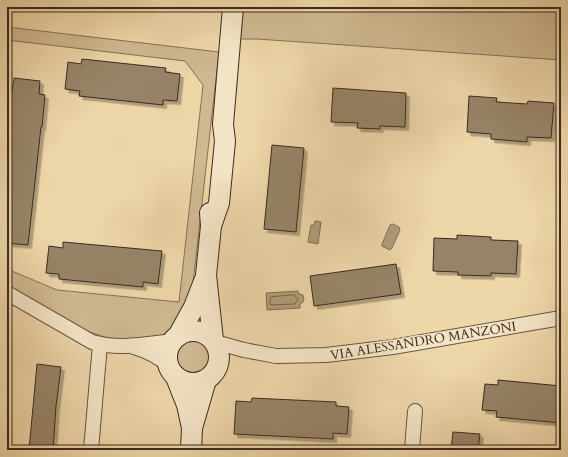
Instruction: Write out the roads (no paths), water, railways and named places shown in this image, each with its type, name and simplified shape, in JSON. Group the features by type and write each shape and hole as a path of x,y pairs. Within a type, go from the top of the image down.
{"street":[{"path":"130,345 147,350 159,357 180,380 190,383 206,380 216,370 219,363 218,349 214,341 206,275 211,226 210,204 217,141 223,124 233,7"},
{"path":"192,428 187,406 172,371 168,353 194,307 206,275"},
{"path":"7,293 92,342 100,344 130,345 175,339 190,331 204,333 214,341"},
{"name":"VIA ALESSANDRO MANZONI","path":"214,341 244,350 276,356 326,355 393,347 561,318"},
{"path":"91,450 100,344"},
{"path":"191,450 192,428 206,380"},
{"path":"412,450 415,411"}],"water":[{"path":"315,221 321,222 318,244 308,242 311,225 314,225"},
{"path":"393,224 399,227 400,230 390,250 382,246 382,244 390,225"},
{"path":"298,291 299,294 303,295 304,299 300,304 300,308 267,310 266,293"}]}
